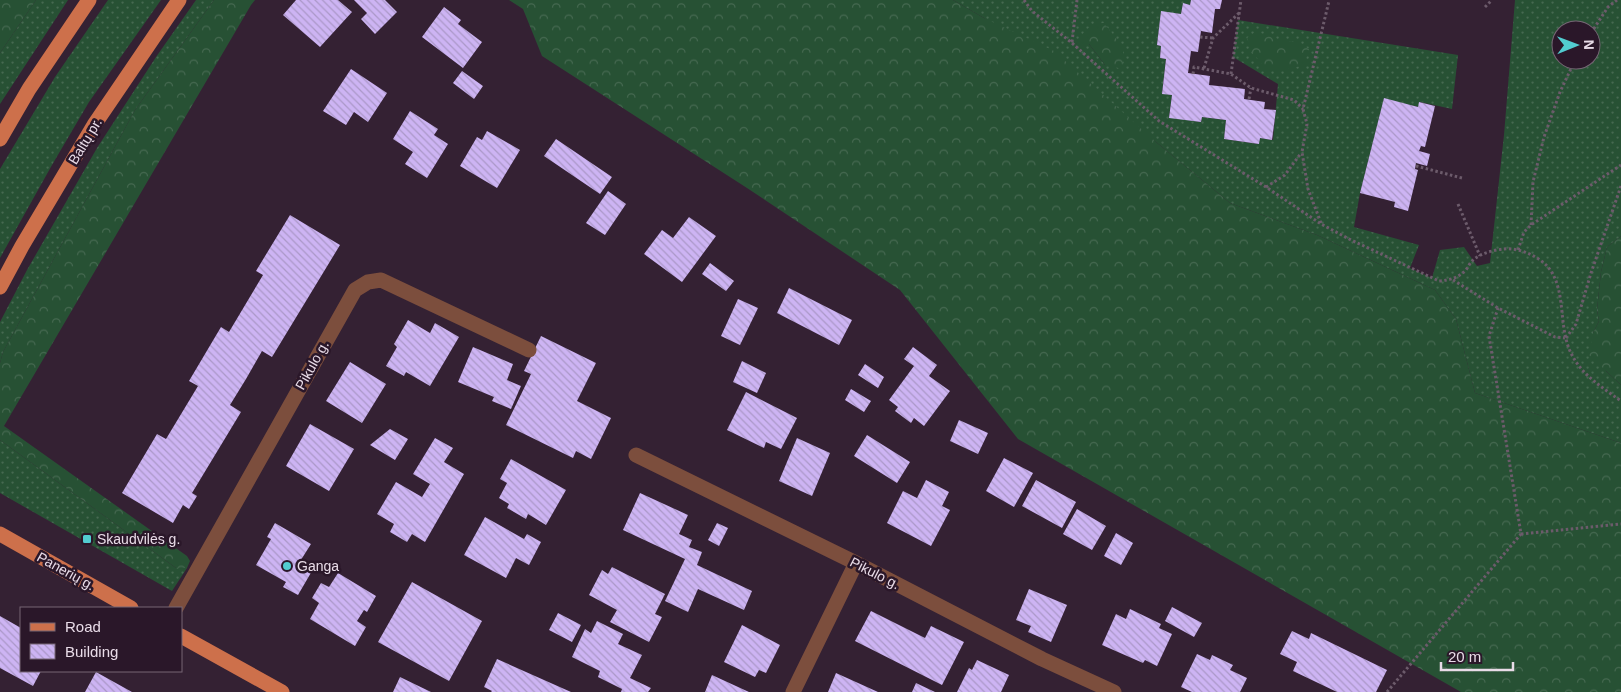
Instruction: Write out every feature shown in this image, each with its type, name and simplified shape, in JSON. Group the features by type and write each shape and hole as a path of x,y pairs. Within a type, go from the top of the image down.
{"main road":[{"path":"0,139 29,89 89,0"},
{"name":"Baltų pr.","path":"0,287 22,246 94,125 179,0"},
{"name":"Panerių g.","path":"0,534 129,607"},
{"path":"182,637 282,692"}],"street":[{"name":"Pikulo g.","path":"177,607 355,290 368,282 380,280 529,350"},
{"name":"Pikulo g.","path":"636,455 856,563 1042,659 1114,692"},
{"path":"793,692 856,563"}],"path":[{"path":"1024,0 1032,11 1072,43 1160,121 1266,187 1321,224 1351,240 1439,281 1453,280 1466,270 1472,260 1492,251 1518,250 1529,253 1543,261 1552,272 1558,286 1565,338 1572,355 1584,372 1621,401"},
{"path":"1072,43 1077,0"},
{"path":"1231,74 1241,0"},
{"path":"1486,7 1492,0"},
{"path":"1600,20 1608,7 1617,0"},
{"path":"1321,224 1308,189 1302,152 1306,124 1303,109 1329,1"},
{"path":"1204,68 1212,38 1239,13"},
{"path":"1200,37 1212,38"},
{"path":"1193,74 1194,67 1231,74 1251,88 1294,100 1303,109"},
{"path":"1531,225 1533,182 1544,137 1560,92 1570,70"},
{"path":"1249,100 1251,88"},
{"path":"1266,187 1285,175 1302,152"},
{"path":"1518,250 1524,232 1531,225 1621,165"},
{"path":"1416,166 1462,178"},
{"path":"1565,338 1576,324 1591,273 1621,186"},
{"path":"1458,204 1480,256"},
{"path":"1453,280 1498,308 1555,338 1565,338"},
{"path":"1498,308 1489,336 1521,534"},
{"path":"1387,692 1521,534 1621,524"}],"green space":[{"path":"0,0 36,0 0,53"},
{"path":"36,0 68,0 0,104 0,53"},
{"path":"108,0 161,0 89,102 0,258 0,169 55,77"},
{"path":"196,0 214,0 135,110 3,352 0,363 0,322 27,270 97,148 156,57"},
{"path":"214,0 255,0 4,426 187,556 190,561 187,568 176,568 0,440 0,363 3,352 135,110"},
{"path":"509,0 953,0 984,18 1054,51 1156,142 1230,203 1317,235 1435,290 1456,319 1475,393 1621,443 1621,692 1461,692 1018,439 900,290 747,188 542,56 523,9"},
{"path":"953,0 1191,0 1190,5 1183,4 1181,14 1161,12 1157,45 1161,46 1160,58 1166,59 1162,93 1172,95 1169,117 1201,122 1202,117 1226,120 1224,139 1258,144 1260,138 1273,140 1278,84 1233,57 1238,20 1458,55 1452,109 1420,102 1418,107 1384,99 1360,193 1354,227 1419,245 1410,268 1432,278 1440,250 1464,247 1477,266 1490,263 1504,135 1515,0 1621,0 1621,236 1607,247 1601,272 1597,310 1599,321 1593,333 1606,371 1621,385 1621,443 1475,393 1456,319 1435,290 1317,235 1230,203 1156,142 984,18","holes":["1104,23 1105,65 1089,44 1076,44"]},
{"path":"1104,23 1123,47 1123,69 1105,65 1089,44 1076,44 1090,27"},
{"path":"1254,33 1266,34 1282,41 1298,42 1309,49 1304,65 1284,70 1266,69 1252,52 1247,38"},
{"path":"1621,236 1621,385 1589,355 1593,333 1599,321 1597,310 1601,272 1607,247"},
{"path":"0,440 176,568 187,568 172,591 0,493"}],"building":[{"path":"296,0 338,0 352,12 320,47 283,15"},
{"path":"354,0 385,0 397,12 375,34 361,19 367,13"},
{"path":"1191,0 1222,0 1220,9 1215,9 1212,33 1201,31 1198,52 1191,51 1188,73 1210,76 1209,85 1245,89 1244,99 1265,102 1264,109 1276,110 1272,140 1260,138 1259,144 1224,139 1226,120 1202,117 1201,122 1169,118 1172,95 1162,94 1166,59 1160,58 1161,46 1157,45 1161,11 1181,14 1183,3 1190,5"},
{"path":"444,7 461,20 458,24 482,42 463,68 422,37"},
{"path":"351,69 387,93 368,122 354,112 346,125 323,111"},
{"path":"462,71 483,86 474,99 453,83"},
{"path":"1384,98 1418,107 1419,102 1435,106 1425,147 1421,146 1419,151 1430,154 1427,166 1416,163 1415,169 1418,170 1408,211 1394,207 1395,202 1360,193"},
{"path":"410,111 438,129 434,135 448,144 427,178 405,164 413,152 393,139"},
{"path":"487,131 520,150 497,188 460,166 477,137 482,140"},
{"path":"556,139 612,177 600,194 544,156"},
{"path":"608,191 626,204 605,235 586,223"},
{"path":"290,215 340,245 272,357 262,351 230,405 241,412 192,493 197,496 189,509 183,505 173,523 122,493 157,434 166,439 198,386 189,381 221,327 229,332 263,275 256,271"},
{"path":"689,217 716,236 682,282 644,254 662,230 673,238"},
{"path":"710,263 734,281 726,291 702,274"},
{"path":"789,288 852,320 839,345 777,313"},
{"path":"738,299 758,308 740,345 721,336"},
{"path":"408,320 430,333 435,323 459,337 430,386 406,372 404,376 386,366 397,347 394,344"},
{"path":"541,336 596,363 577,401 611,418 591,459 576,451 573,458 506,425 531,374 524,371"},
{"path":"473,347 513,364 507,380 521,386 511,409 492,401 494,397 458,382"},
{"path":"913,347 937,365 929,376 950,391 924,426 914,418 911,423 895,411 898,407 889,400 914,366 904,359"},
{"path":"742,361 766,373 757,393 733,382"},
{"path":"350,362 386,384 362,423 326,401"},
{"path":"865,364 884,377 878,388 858,375"},
{"path":"851,389 871,401 864,412 845,400"},
{"path":"746,392 797,418 781,449 766,442 764,448 727,430"},
{"path":"959,420 988,433 978,454 950,441"},
{"path":"310,424 354,449 329,491 286,466"},
{"path":"390,429 408,439 395,460 370,445"},
{"path":"867,435 910,462 897,483 854,456"},
{"path":"435,438 453,448 444,462 464,474 425,542 412,534 407,542 390,532 394,524 377,514 396,482 422,497 430,484 413,474"},
{"path":"797,438 830,453 812,496 779,481"},
{"path":"1004,458 1033,473 1014,507 986,491"},
{"path":"511,459 566,490 546,525 528,514 526,519 507,508 509,504 499,498 507,483 500,479"},
{"path":"926,480 949,492 942,506 950,510 931,546 887,523 903,491 917,498"},
{"path":"1036,480 1076,502 1062,528 1022,506"},
{"path":"640,493 688,515 679,534 692,540 689,547 702,552 697,565 752,591 744,610 698,589 688,612 665,601 685,559 623,530"},
{"path":"1077,509 1106,526 1092,550 1063,534"},
{"path":"485,517 524,539 527,534 541,542 529,565 516,558 506,578 464,555"},
{"path":"275,523 311,544 299,563 312,571 298,595 283,587 286,582 256,565 271,539 267,537"},
{"path":"717,523 728,528 719,546 708,540"},
{"path":"1116,533 1133,543 1121,565 1104,556"},
{"path":"612,567 665,594 655,614 662,617 649,642 610,622 617,610 589,595 602,570 608,574"},
{"path":"338,573 376,596 367,612 364,610 357,621 366,627 355,646 310,619 319,603 312,598 321,583 329,587"},
{"path":"412,582 482,621 449,681 378,642"},
{"path":"1029,589 1067,605 1051,642 1028,632 1031,626 1016,620"},
{"path":"1172,607 1202,623 1194,637 1165,621"},
{"path":"1130,609 1161,624 1159,628 1172,634 1157,666 1145,660 1143,663 1102,645 1116,614 1126,619"},
{"path":"871,611 925,638 931,626 964,642 942,685 855,641"},
{"path":"558,613 581,625 572,642 549,630"},
{"path":"0,616 20,627 20,672 40,672 33,686 0,668"},
{"path":"597,621 623,634 618,644 642,655 630,678 651,688 648,692 621,692 622,689 598,677 600,671 572,657 585,629 591,633"},
{"path":"742,625 780,645 766,673 759,670 755,677 724,662"},
{"path":"1292,631 1309,639 1311,633 1387,670 1376,692 1337,692 1293,671 1297,662 1280,654"},
{"path":"1197,654 1210,660 1212,655 1233,665 1230,670 1247,678 1240,692 1192,692 1181,687"},
{"path":"497,659 571,692 491,692 484,687"},
{"path":"977,660 1009,675 1001,692 957,692 969,668 972,670"},
{"path":"96,672 132,692 85,692"},
{"path":"836,673 878,692 828,692"},
{"path":"712,675 749,692 705,692"},
{"path":"400,677 431,692 393,692"},
{"path":"916,683 935,692 912,692"}],"place":[{"name":"Skaudvilės g.","path":"87,539"},
{"name":"Ganga","path":"287,566"}]}
